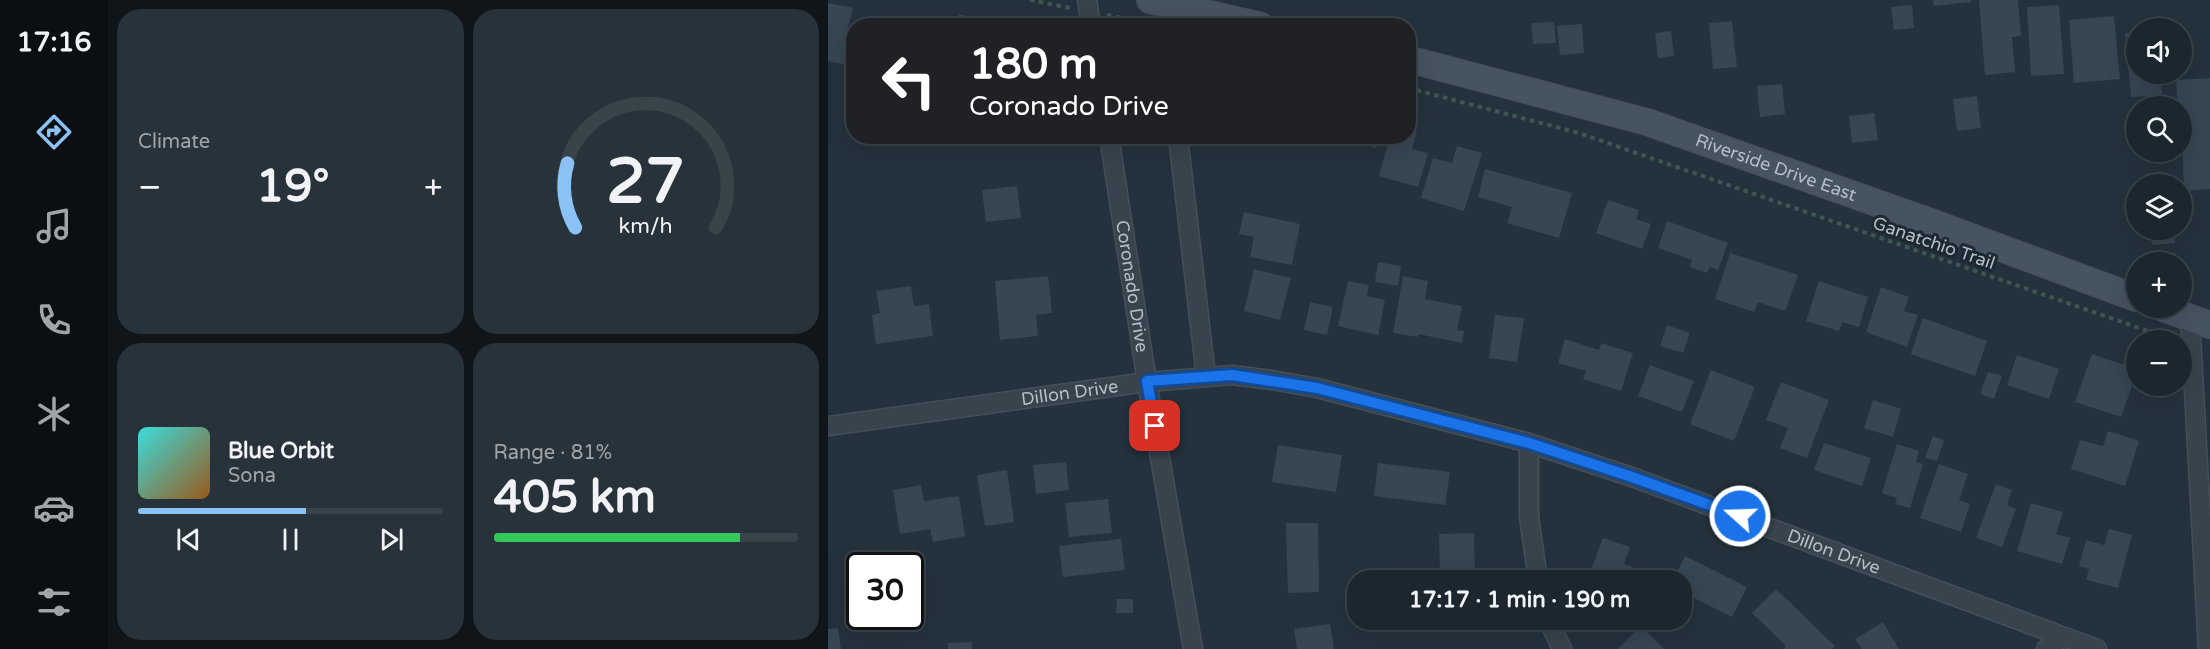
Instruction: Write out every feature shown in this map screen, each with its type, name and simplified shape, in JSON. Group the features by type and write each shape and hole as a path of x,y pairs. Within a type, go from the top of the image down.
{"main road":[{"path":"1160,10 1210,18"},
{"name":"Riverside Drive East","path":"1416,61 1647,122 1928,221 2126,294"}],"street":[{"path":"1087,0 1090,18"},
{"name":"Coronado Drive","path":"1109,144 1193,649"},
{"path":"1179,144 1206,376"},
{"path":"2200,321 2208,649"},
{"name":"Dillon Drive","path":"828,426 1147,381 1206,376 1232,375 1310,386 1529,443 1632,477 2097,649"},
{"path":"1529,443 1529,517 1537,570"},
{"path":"1553,630 1562,649"},
{"path":"2046,649 2063,637"}],"path":[{"name":"Ganatchio Trail","path":"1416,90 1579,133 2145,330"}],"building":[{"path":"1933,0 1971,0 1971,2 1934,6"},
{"path":"1979,0 2018,0 2021,36 2012,37 2015,72 1985,75"},
{"path":"828,3 853,8 850,18 846,18 846,64 828,61"},
{"path":"1912,5 1914,28 1894,30 1891,7"},
{"path":"2059,5 2064,74 2031,76 2027,7"},
{"path":"959,14 976,18 958,18"},
{"path":"2114,16 2120,79 2074,83 2069,20"},
{"path":"1732,21 1737,67 1713,69 1709,23"},
{"path":"1554,22 1556,43 1533,44 1531,23"},
{"path":"1582,24 1584,53 1560,55 1557,26"},
{"path":"1671,31 1674,56 1658,58 1655,33"},
{"path":"2210,78 2210,189 2192,190 2192,174 2183,174 2183,162 2192,162 2192,96 2177,96 2176,84 2192,84 2192,79"},
{"path":"1782,84 1785,114 1760,117 1757,86"},
{"path":"2130,84 2161,84 2162,95 2131,96"},
{"path":"1977,96 1981,128 1957,131 1953,99"},
{"path":"1874,113 1878,140 1852,143 1849,116"},
{"path":"1363,144 1377,144 1376,148"},
{"path":"1388,144 1413,144 1412,149 1428,153 1418,187 1379,176"},
{"path":"1457,146 1482,153 1464,211 1421,198 1433,158 1452,163"},
{"path":"1485,169 1572,193 1559,238 1507,223 1512,207 1478,197"},
{"path":"1017,186 1021,218 986,222 982,190"},
{"path":"1608,200 1639,210 1636,219 1651,224 1642,249 1596,233"},
{"path":"1244,212 1300,224 1292,265 1250,257 1254,237 1239,234"},
{"path":"1667,221 1728,243 1718,270 1710,267 1707,273 1690,267 1692,260 1658,248"},
{"path":"2152,240 2175,240 2175,243 2152,245"},
{"path":"1730,253 1798,275 1785,311 1758,302 1754,312 1715,299"},
{"path":"1378,262 1401,266 1398,286 1375,282"},
{"path":"1254,269 1291,278 1280,320 1244,311"},
{"path":"1048,276 1052,313 1036,315 1038,336 1000,340 995,281"},
{"path":"1403,276 1428,281 1425,299 1462,306 1457,330 1464,331 1462,343 1418,334 1418,337 1393,333"},
{"path":"1348,281 1369,285 1367,296 1385,300 1378,335 1338,326"},
{"path":"1819,281 1868,297 1859,327 1842,322 1839,331 1806,321"},
{"path":"911,286 914,306 929,304 933,336 876,344 872,315 880,313 876,291"},
{"path":"1881,287 1909,297 1904,311 1918,315 1907,347 1866,332"},
{"path":"1310,302 1333,307 1327,335 1304,330"},
{"path":"1495,315 1524,318 1517,362 1489,358"},
{"path":"1923,318 1987,341 1975,376 1911,354"},
{"path":"1667,325 1690,333 1683,353 1660,346"},
{"path":"1565,339 1599,350 1601,343 1633,353 1621,391 1583,379 1586,371 1558,363"},
{"path":"2092,354 2126,366 2126,396 2128,396 2121,417 2075,402"},
{"path":"2017,355 2059,369 2049,399 2007,385"},
{"path":"1650,365 1694,381 1682,412 1638,396"},
{"path":"1711,370 1755,387 1734,441 1690,424"},
{"path":"1988,372 2002,376 1994,399 1980,394"},
{"path":"1781,382 1829,400 1807,458 1780,448 1788,428 1766,420"},
{"path":"1873,400 1901,409 1893,437 1864,428"},
{"path":"2108,431 2139,441 2125,486 2071,469 2080,440 2103,446"},
{"path":"1933,436 1944,440 1937,461 1925,458"},
{"path":"1824,443 1871,458 1862,486 1814,470"},
{"path":"1897,444 1919,451 1916,462 1923,464 1910,508 1895,504 1897,498 1882,493"},
{"path":"1278,445 1342,455 1336,492 1272,482"},
{"path":"1066,462 1069,490 1036,494 1033,465"},
{"path":"1378,463 1450,472 1445,505 1374,496"},
{"path":"1939,464 1968,474 1959,500 1970,504 1961,532 1920,518"},
{"path":"1007,470 1014,522 985,526 977,475"},
{"path":"1996,484 2012,490 2007,505 2016,509 2002,547 1976,538"},
{"path":"921,485 924,501 959,496 965,536 933,542 930,529 900,534 893,490"},
{"path":"1108,499 1112,533 1069,537 1065,503"},
{"path":"2031,503 2063,512 2056,534 2070,538 2062,564 2017,551"},
{"path":"1286,523 1318,523 1319,592 1288,593"},
{"path":"2109,529 2132,535 2118,588 2086,580 2089,569 2079,566 2086,540 2104,545"},
{"path":"1474,533 1475,570 1440,570 1439,534"},
{"path":"1603,538 1630,547 1624,564 1640,570 1591,570"},
{"path":"1121,539 1125,570 1063,577 1059,546"},
{"path":"1685,556 1747,587 1732,617 1692,597 1692,570 1678,570"},
{"path":"1776,589 1835,646 1832,649 1784,649 1786,646 1752,613"},
{"path":"1117,599 1133,599 1133,613 1116,613"},
{"path":"1883,622 1899,649 1862,649 1855,639"},
{"path":"1330,624 1334,649 1297,649 1294,629"},
{"path":"838,628 841,649 828,649 828,629"},
{"path":"1637,630 1645,630 1664,649 1618,649"},
{"path":"972,642 972,649 948,649 948,643"}],"route":[{"path":"1155,426 1147,381 1232,375 1272,380 1317,388 1529,443 1740,516"}]}
